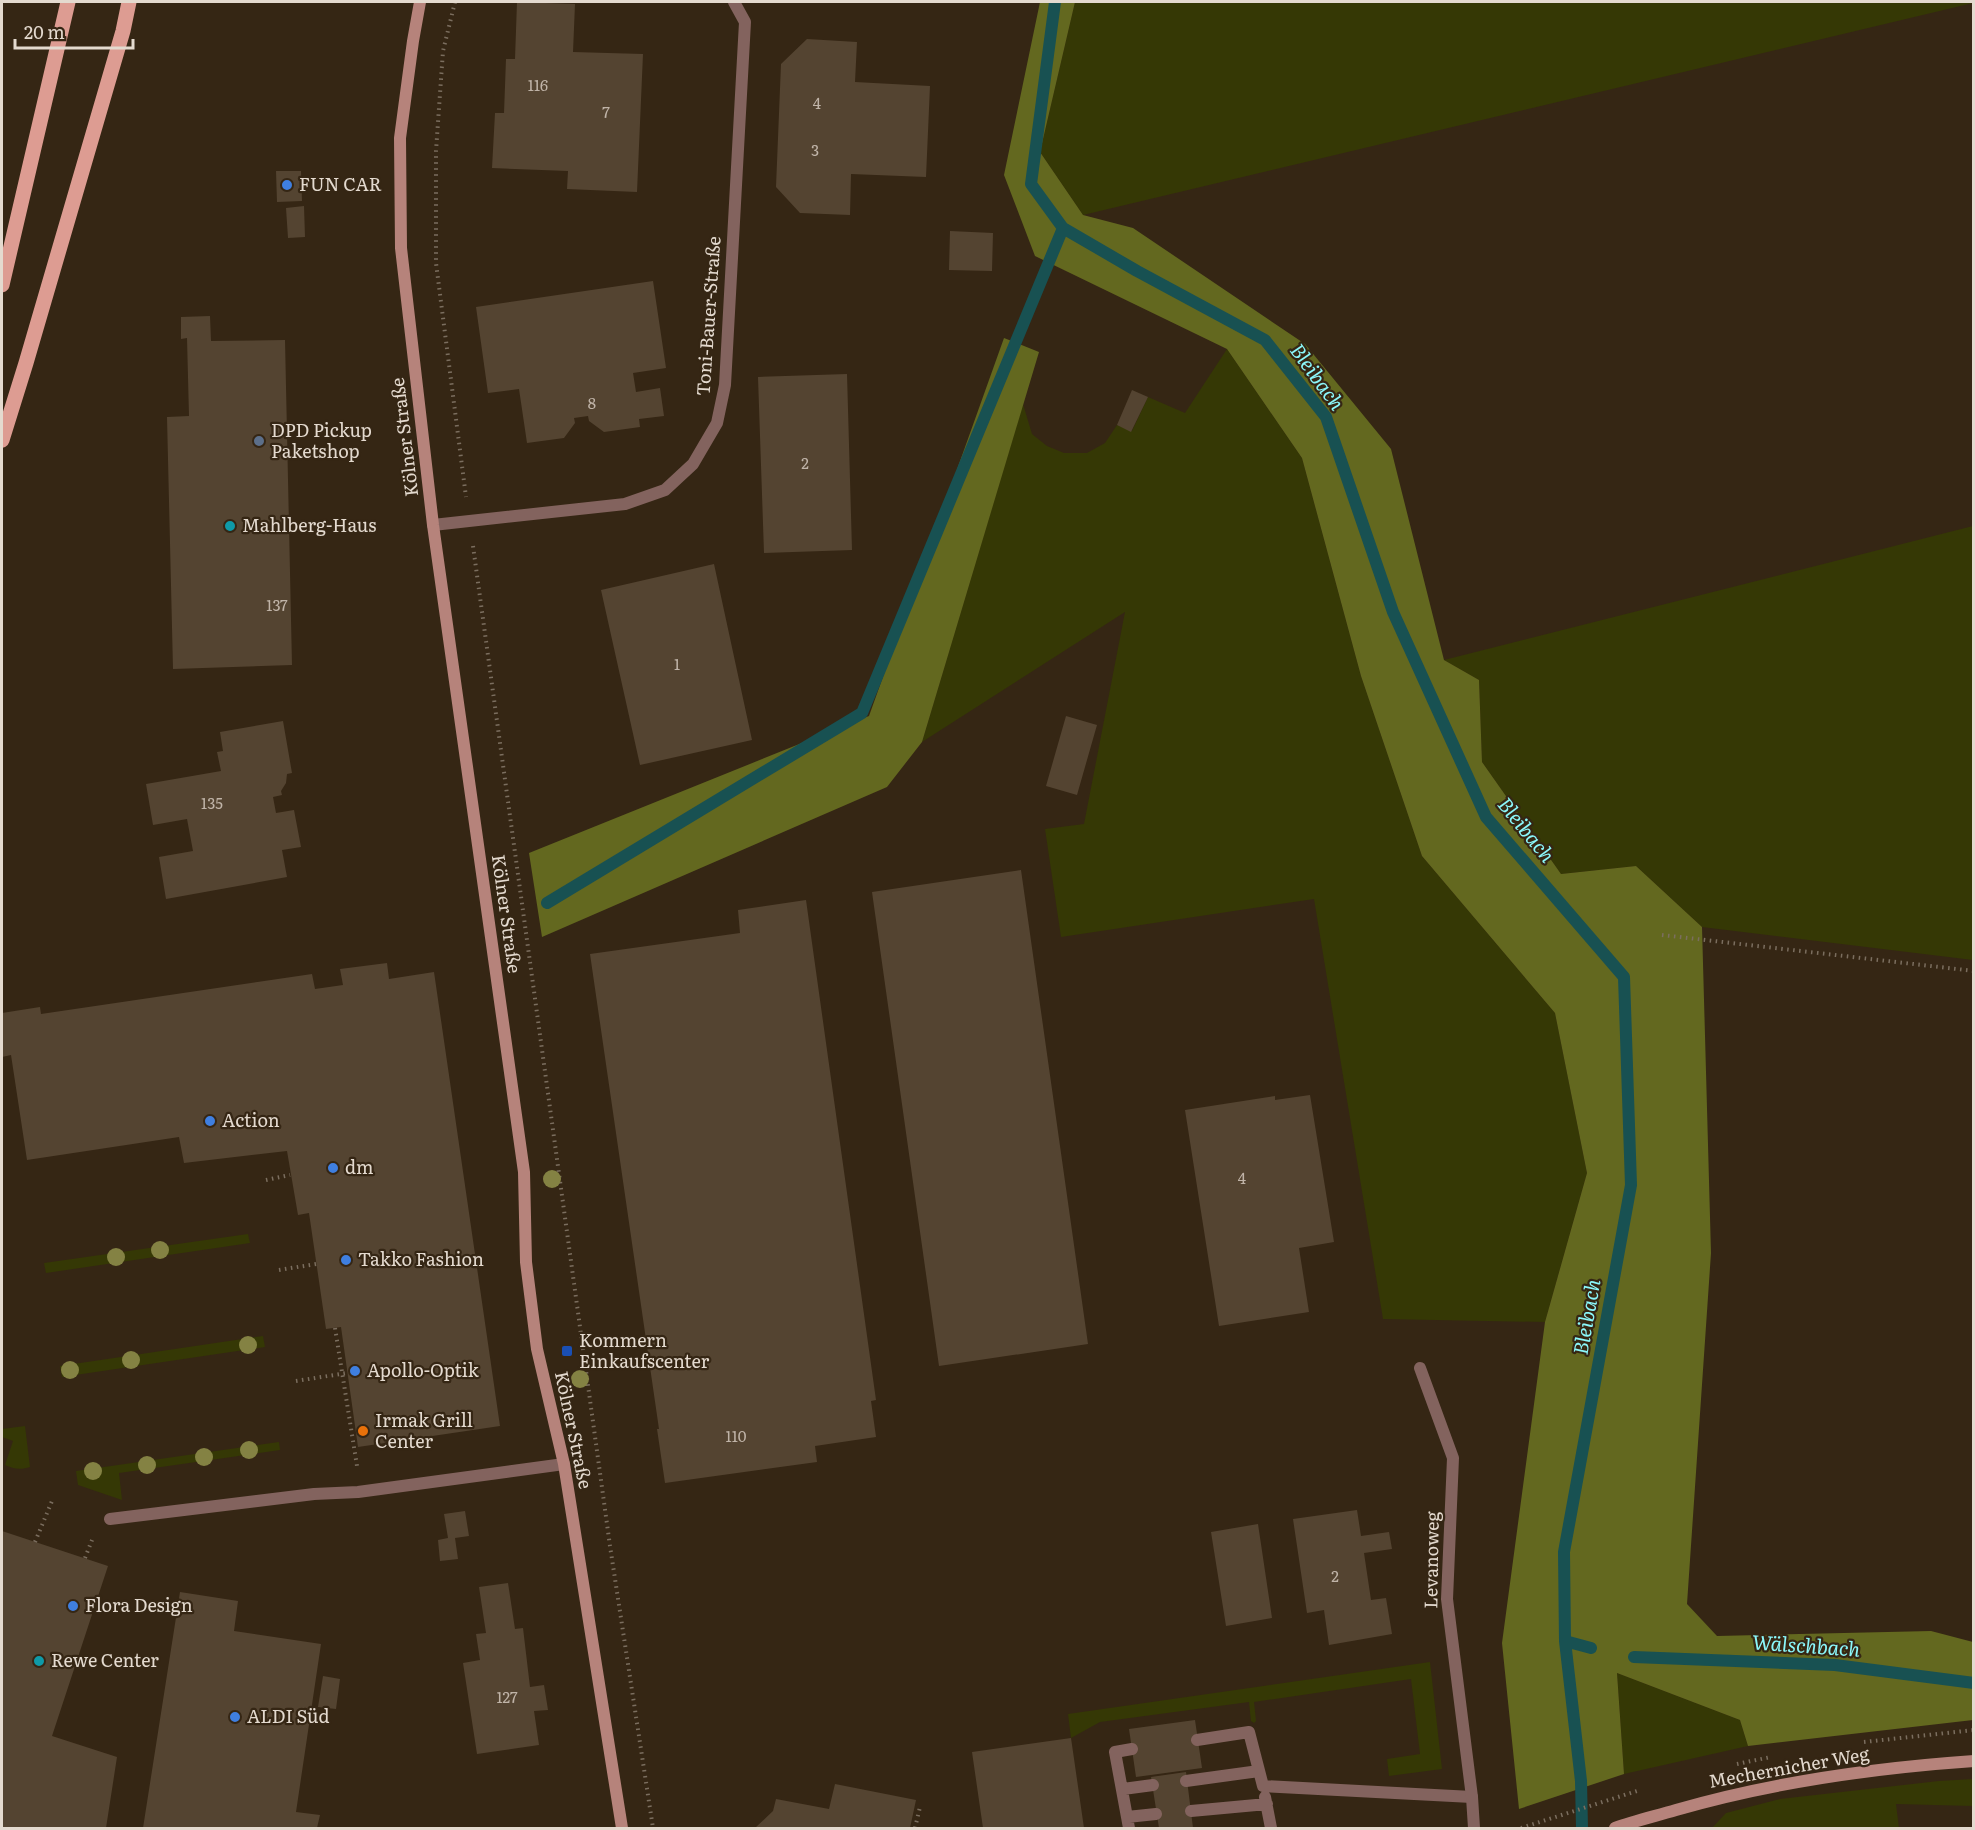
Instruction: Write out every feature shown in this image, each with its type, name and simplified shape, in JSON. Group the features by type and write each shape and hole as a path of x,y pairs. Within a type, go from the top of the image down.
{"main road":[{"path":"2,285 68,2"},
{"path":"2,440 123,31 129,2"}],"street":[{"name":"Kölner Straße","path":"420,2 400,138 401,248 433,525 524,1172 526,1262 537,1349 564,1464 622,1828"},
{"name":"Toni-Bauer-Straße","path":"433,525 625,504 665,490 693,464 717,423 725,385 745,22 734,2"},
{"name":"Levanoweg","path":"1420,1368 1453,1458 1447,1599 1474,1828"},
{"path":"110,1519 314,1494 358,1492 564,1464"},
{"path":"1197,1740 1249,1732 1271,1828"},
{"path":"1132,1749 1115,1752 1128,1823 1156,1814"},
{"name":"Mechernicher Weg","path":"1618,1827 1712,1800 1779,1785 1902,1766 1974,1761"},
{"path":"1186,1781 1259,1771"},
{"path":"1123,1789 1153,1785"},
{"path":"1263,1786 1472,1797"},
{"path":"1191,1811 1267,1804"}],"path":[{"path":"455,2 443,51 436,151 436,263 469,521 610,1546 653,1828"},
{"path":"1662,934 1974,971"},
{"path":"266,1180 290,1175"},
{"path":"279,1270 316,1264"},
{"path":"335,1328 345,1374 357,1467"},
{"path":"296,1381 345,1374"},
{"path":"35,1542 52,1501"},
{"path":"1521,1828 1620,1795"},
{"path":"915,1828 920,1807"}],"shaded area":[{"path":"1075,2 1973,3 1083,215 1040,152"},
{"path":"1227,349 1302,458 1361,676 1422,856 1555,1013 1587,1173 1545,1322 1383,1319 1314,899 1061,937 1045,829 1084,824 1125,612 922,742 1023,404 1032,434 1047,446 1064,453 1087,453 1105,443 1117,425 1132,431 1148,397 1185,413"},
{"path":"1973,526 1973,960 1702,927 1636,866 1561,874 1482,762 1479,680 1444,660"},
{"path":"248,1234 250,1243 46,1273 44,1263"},
{"path":"263,1336 265,1347 62,1377 60,1366"},
{"path":"25,1426 30,1467 17,1469 5,1465 13,1441 2,1437 2,1429"},
{"path":"279,1442 280,1450 119,1473 122,1500 78,1485 76,1471"},
{"path":"1430,1662 1442,1769 1389,1776 1387,1759 1420,1754 1411,1679 1254,1702 1256,1721 1254,1723 1251,1721 1249,1702 1100,1722 1071,1738 1068,1714"},
{"path":"1617,1673 1740,1720 1748,1746 1624,1774"},
{"path":"1973,1779 1973,1806 1896,1804 1899,1828 1712,1828 1726,1813 1780,1799"}],"green space":[{"path":"1040,2 1075,2 1040,152 1083,215 1133,228 1305,344 1391,449 1444,660 1479,680 1482,762 1561,874 1636,866 1702,927 1711,1253 1687,1604 1717,1636 1931,1631 1973,1642 1973,1720 1748,1746 1740,1720 1617,1673 1624,1774 1519,1809 1502,1643 1545,1322 1587,1173 1555,1013 1422,856 1361,676 1302,458 1227,349 1035,256 1004,175"},
{"path":"1004,338 1039,352 922,742 887,787 542,937 529,853 869,716"}],"building":[{"path":"517,2 575,4 573,52 643,54 637,192 567,189 568,171 492,168 495,113 504,113 506,59 515,59"},
{"path":"807,39 857,42 855,82 930,86 926,177 851,174 850,215 800,213 776,187 781,64"},
{"path":"276,171 301,171 302,201 277,202"},
{"path":"304,206 305,237 288,238 286,208"},
{"path":"950,231 993,233 992,271 949,270"},
{"path":"653,281 666,368 633,373 636,392 660,388 664,416 639,419 640,427 604,432 589,421 588,416 574,418 575,423 564,438 527,443 519,389 488,393 476,307"},
{"name":"Mahlberg-Haus","path":"210,316 211,341 285,340 292,665 173,669 167,417 189,416 187,338 181,339 181,317"},
{"path":"847,374 852,550 764,553 758,377"},
{"path":"1132,390 1148,397 1131,432 1117,425"},
{"path":"714,564 752,740 640,765 601,590"},
{"path":"1066,716 1097,725 1077,795 1046,786"},
{"path":"283,721 292,773 287,774 286,783 281,791 282,795 273,797 276,813 294,810 301,847 282,850 287,877 166,899 159,857 193,851 187,819 153,825 146,784 221,771 217,752 223,751 220,732"},
{"path":"1021,870 1088,1344 939,1366 872,892"},
{"path":"806,900 876,1400 871,1401 876,1437 815,1446 817,1462 665,1483 590,954 740,933 738,910"},
{"path":"387,963 389,979 434,972 500,1426 358,1447 341,1327 326,1329 309,1213 298,1215 287,1151 184,1163 179,1137 27,1160 11,1055 2,1057 2,1013 40,1007 41,1014 312,974 315,989 343,985 340,969"},
{"path":"1310,1095 1334,1242 1299,1248 1309,1312 1219,1326 1185,1110 1275,1096 1275,1100"},
{"path":"1357,1510 1361,1536 1389,1532 1392,1549 1364,1553 1371,1600 1386,1598 1392,1634 1329,1645 1324,1610 1307,1613 1293,1519"},
{"path":"465,1511 469,1536 455,1538 458,1559 440,1561 438,1540 448,1538 444,1514"},
{"path":"1258,1524 1272,1618 1226,1626 1211,1532"},
{"name":"Rewe Center","path":"2,1531 108,1566 52,1736 117,1757 106,1828 2,1828"},
{"path":"508,1583 515,1629 523,1628 530,1687 544,1685 548,1710 534,1711 539,1745 477,1754 463,1663 480,1660 476,1634 486,1633 479,1587"},
{"name":"ALDI Süd","path":"180,1592 238,1601 234,1631 321,1644 296,1812 320,1815 317,1828 143,1828"},
{"path":"323,1676 340,1679 336,1709 318,1707"},
{"path":"1195,1720 1202,1768 1136,1777 1129,1729"},
{"path":"1071,1738 1084,1828 983,1828 972,1752"},
{"path":"1186,1772 1193,1828 1159,1828 1151,1777"},
{"path":"835,1784 916,1800 910,1828 755,1828 773,1811 776,1799 829,1809"}],"waterway":[{"name":"Bleibach","path":"1055,2 1031,184 1063,228 1265,340 1326,417 1393,612 1486,817 1624,977 1631,1185 1564,1552 1565,1641 1581,1781 1582,1828"},
{"path":"547,903 862,713 1063,228"},
{"name":"Wälschbach","path":"1565,1641 1591,1648"},
{"name":"Wälschbach","path":"1634,1657 1835,1665 1974,1683"}],"place":[{"name":"FUN CAR","path":"287,185"},
{"name":"DPD Pickup Paketshop","path":"259,441"},
{"name":"Mahlberg-Haus","path":"230,526"},
{"name":"Action","path":"210,1121"},
{"name":"dm","path":"333,1168"},
{"name":"Takko Fashion","path":"346,1260"},
{"name":"Kommern Einkaufscenter","path":"567,1351"},
{"name":"Apollo-Optik","path":"355,1371"},
{"name":"Irmak Grill Center","path":"363,1431"},
{"name":"Flora Design","path":"73,1606"},
{"name":"Rewe Center","path":"39,1661"},
{"name":"ALDI Süd","path":"235,1717"}]}
